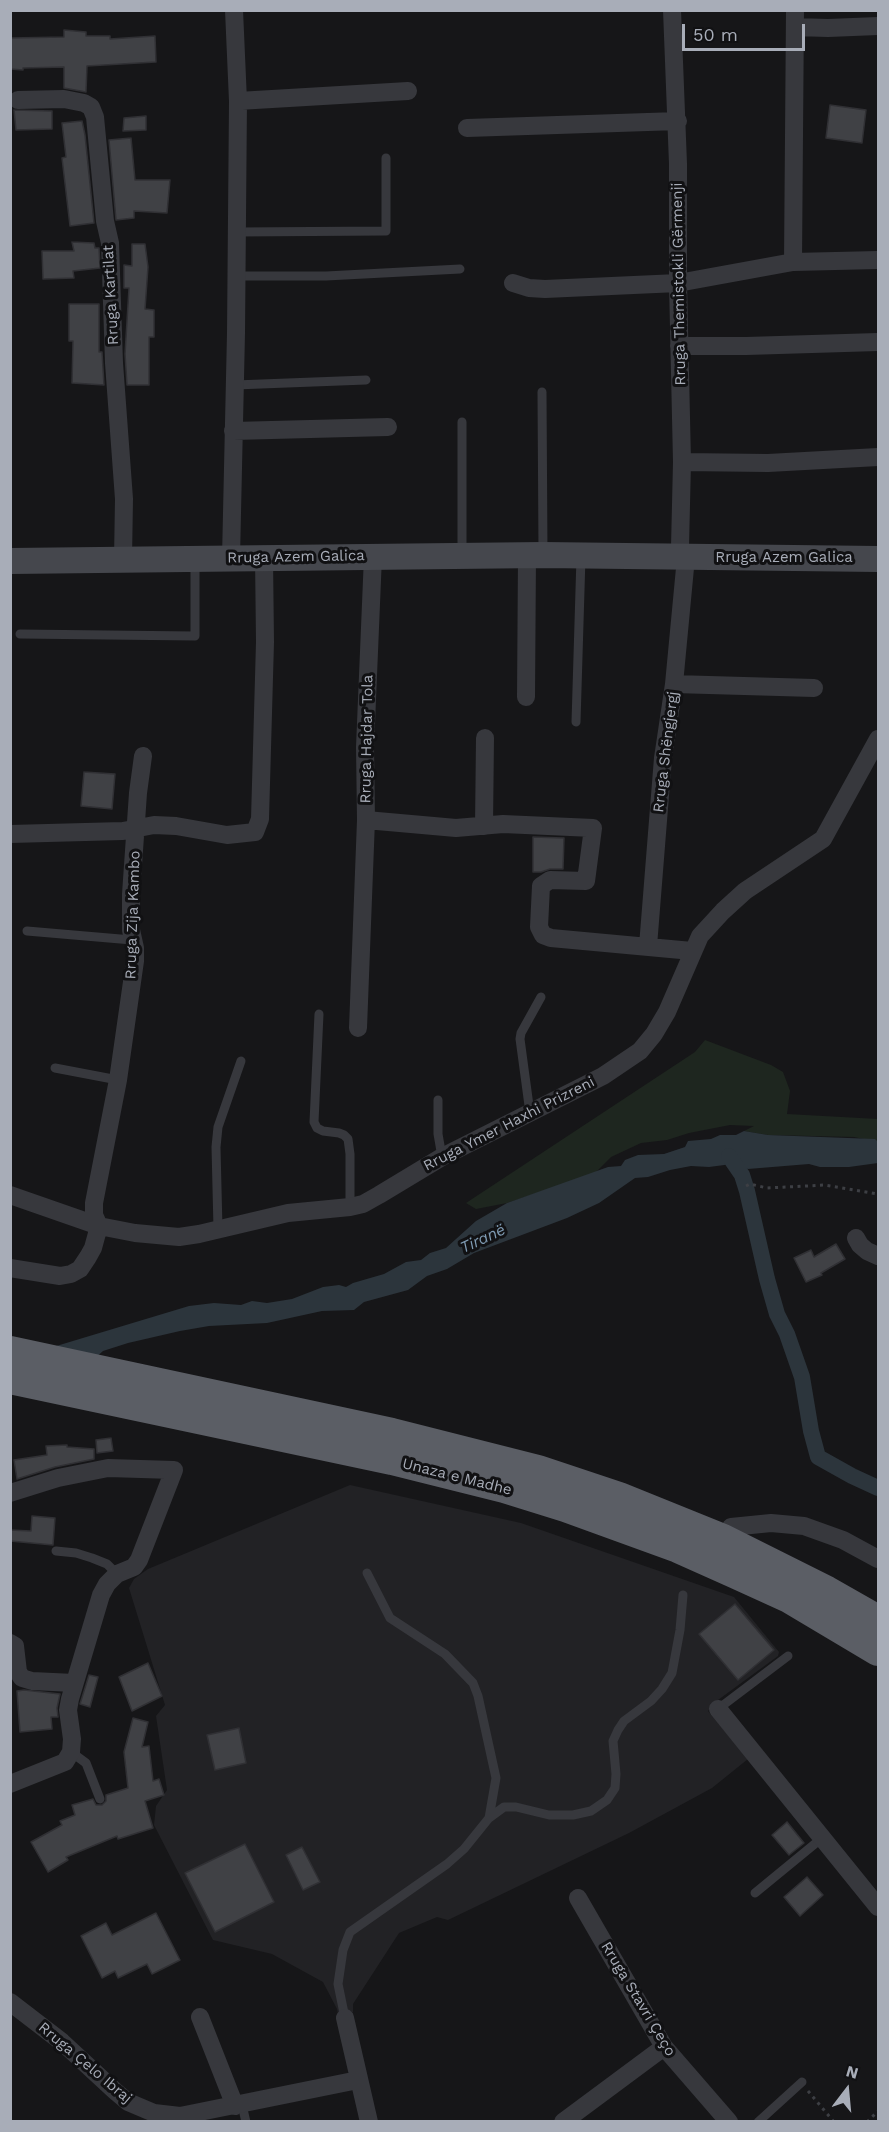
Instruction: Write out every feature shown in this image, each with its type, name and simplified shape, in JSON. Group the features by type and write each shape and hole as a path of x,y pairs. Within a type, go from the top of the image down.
{"highway":[{"name":"Unaza e Madhe","path":"10,1351 104,1385"},
{"name":"Unaza e Madhe","path":"10,1379 104,1385 401,1436 500,1460 678,1548 789,1598 879,1651"},
{"path":"879,1605 828,1576 668,1503 631,1490 579,1498 590,1522 603,1531 729,1585 810,1627 879,1667"},
{"name":"Unaza e Madhe","path":"579,1498 723,1539 879,1620"}],"main road":[{"name":"Rruga Azem Galica","path":"10,561 462,555 879,559"}],"street":[{"path":"231,558 238,101 234,10"},
{"name":"Rruga Themistokli Gërmenji","path":"672,10 678,121 678,283 682,462 680,547 682,558"},
{"path":"792,262 795,19 828,28 879,26"},
{"path":"238,101 408,91"},
{"name":"Rruga Kartilat","path":"18,100 64,99 84,103 91,107 95,117 105,221 110,243 114,363 124,499 123,559"},
{"path":"467,128 678,121"},
{"path":"513,283 529,288 545,289 678,283 792,262 879,260"},
{"path":"679,346 879,342"},
{"path":"233,431 388,427"},
{"path":"682,462 768,463 879,457"},
{"path":"526,697 535,555"},
{"name":"Rruga Hajdar Tola","path":"358,1028 366,820 365,747 374,556"},
{"path":"10,834 123,831 154,825 176,826 227,835 255,832 259,826 263,726 264,557"},
{"name":"Rruga Shëngjergj","path":"648,946 663,758 683,605 685,568 682,558"},
{"path":"674,684 814,688"},
{"path":"484,826 485,738"},
{"name":"Rruga Ymer Haxhi Prizreni","path":"99,1226 135,1233 179,1237 288,1213 363,1204 442,1157 603,1076 640,1051 654,1034 667,1012 692,951 710,923 745,891 823,839 879,739"},
{"name":"Rruga Zija Kambo","path":"99,1226 94,1215 94,1203 118,1080 135,961 131,894 138,793 144,756"},
{"path":"366,820 456,828 503,824 593,828 586,880 583,882 550,880 541,886 541,931 551,938 692,951"},
{"path":"10,1195 99,1226 88,1257 80,1269 71,1274 60,1276 10,1268"},
{"path":"856,1238 867,1251 879,1256"},
{"path":"10,1493 58,1478 108,1468 174,1470 139,1560 134,1567 117,1574 107,1584 101,1595 68,1710 72,1739 71,1752 64,1762 10,1785"},
{"path":"731,1527 771,1523 804,1526 843,1540 879,1559"},
{"path":"10,1643 15,1646 18,1672 22,1678 32,1681 74,1683"},
{"path":"718,1709 879,1907"},
{"name":"Rruga Stavri Çeço","path":"578,1898 664,2047 729,2121"},
{"name":"Rruga Çelo Ibraj","path":"10,2002 62,2042 128,2102 169,2119 241,2111 358,2080"},
{"path":"200,2017 241,2111"},
{"path":"345,2018 369,2121"},
{"path":"563,2121 664,2047"}],"lane":[{"path":"237,232 386,231 386,158"},
{"path":"237,276 326,276 459,269"},
{"path":"235,385 366,380"},
{"path":"535,555 542,392"},
{"path":"462,422 462,555"},
{"path":"576,722 582,555"},
{"path":"20,634 195,636 195,558"},
{"path":"27,931 132,940"},
{"path":"530,1113 520,1039 541,997"},
{"path":"320,1014 314,1122 316,1128 345,1135 348,1139 350,1207"},
{"path":"218,1229 216,1147 218,1127 241,1061"},
{"path":"56,1068 118,1080"},
{"path":"438,1100 438,1134 442,1157"},
{"path":"56,1551 76,1553 92,1558 107,1564 117,1574"},
{"path":"367,1574 390,1618 445,1654 473,1683 478,1696 496,1778 489,1818"},
{"path":"345,2018 338,1984 343,1950 350,1932 447,1864 464,1849 489,1818 504,1807 516,1807 549,1815 573,1815 591,1811 607,1800 615,1788 613,1741 618,1730 624,1721 651,1701 672,1673 679,1640 683,1595"},
{"path":"718,1709 788,1656"},
{"path":"71,1752 86,1763 100,1798"},
{"path":"755,1893 822,1838"},
{"path":"759,2121 802,2082"}],"path":[{"path":"746,1186 750,1184 767,1188 825,1185 879,1194"},
{"path":"802,2082 834,2121"},
{"path":"867,2121 879,2111"}],"shaded area":[{"path":"705,1040 771,1065 783,1072 790,1091 787,1114 878,1119 878,1142 854,1137 768,1135 744,1131 754,1126 730,1125 667,1140 641,1143 611,1157 594,1174 507,1203 476,1209 466,1203 695,1052"},
{"path":"350,1485 521,1523 734,1597 779,1652 778,1656 718,1700 708,1711 748,1759 712,1788 629,1833 448,1920 437,1917 399,1933 353,2004 353,2012 347,2012 339,2019 337,2009 323,1982 272,1954 213,1940 154,1825 156,1806 167,1790 156,1716 165,1705 129,1588 134,1579 148,1569"}],"water":[{"name":"Tiranë","path":"744,1131 768,1135 875,1139 878,1142 878,1163 849,1167 820,1167 809,1164 748,1169 732,1164 709,1167 691,1166 670,1170 648,1177 635,1178 599,1203 567,1218 474,1253 447,1269 427,1276 408,1290 364,1302 354,1310 322,1311 267,1323 209,1326 128,1343 103,1351 72,1379 53,1347 189,1306 214,1303 241,1305 252,1301 267,1303 292,1299 323,1287 339,1285 346,1287 384,1274 406,1262 421,1260 430,1253 446,1248 476,1221 507,1203 608,1167 621,1166 625,1160 638,1155 664,1154 685,1147 688,1141 711,1139 720,1135 736,1135"}],"building":[{"path":"64,30 86,32 86,36 110,36 110,39 155,36 156,62 87,66 86,92 64,88 64,67 10,69 10,38 64,37"},
{"path":"830,105 866,110 862,143 826,138"},
{"path":"14,110 52,111 52,129 16,130"},
{"path":"146,116 146,130 123,131 124,118"},
{"path":"82,121 94,223 70,226 62,158 66,157 62,123"},
{"path":"131,138 135,180 170,180 167,213 134,211 134,218 116,220 109,140"},
{"path":"72,242 94,243 95,248 99,248 100,268 73,271 74,278 43,279 42,251 74,251"},
{"path":"132,244 145,244 148,267 145,309 154,310 154,337 149,337 149,385 127,385 125,354 129,288 124,288 124,265 132,266"},
{"path":"69,304 99,304 99,352 102,352 104,385 72,383 73,341 69,341"},
{"path":"84,772 115,774 112,809 81,806"},
{"path":"533,837 564,838 563,869 533,872"},
{"path":"836,1244 845,1259 821,1273 822,1275 806,1282 794,1258 811,1250 814,1257"},
{"path":"111,1438 113,1451 97,1453 96,1440"},
{"path":"67,1445 67,1447 94,1449 94,1459 55,1467 17,1479 14,1460 47,1455 46,1446"},
{"path":"32,1516 55,1518 53,1545 10,1541 10,1530 31,1531"},
{"path":"735,1604 774,1650 738,1680 699,1634"},
{"path":"148,1663 162,1696 132,1711 119,1677"},
{"path":"89,1675 98,1677 90,1707 80,1704"},
{"path":"17,1691 60,1694 58,1717 51,1717 52,1729 20,1732"},
{"path":"133,1718 148,1722 142,1747 149,1746 153,1781 159,1779 164,1795 145,1801 153,1828 118,1839 117,1836 66,1857 68,1860 48,1872 31,1842 62,1825 60,1821 75,1815 72,1805 93,1799 96,1805 102,1805 106,1801 106,1795 128,1788 124,1752"},
{"path":"239,1728 246,1763 215,1770 207,1735"},
{"path":"787,1822 804,1843 789,1855 772,1835"},
{"path":"245,1844 274,1902 215,1932 185,1873"},
{"path":"302,1847 320,1882 303,1890 286,1855"},
{"path":"807,1877 823,1895 800,1916 784,1897"},
{"path":"156,1913 180,1960 152,1974 147,1964 118,1978 115,1971 102,1978 81,1936 106,1923 112,1935"}],"waterway":[{"path":"729,1156 742,1175 777,1314 787,1334 802,1377 818,1457 878,1488"}]}
